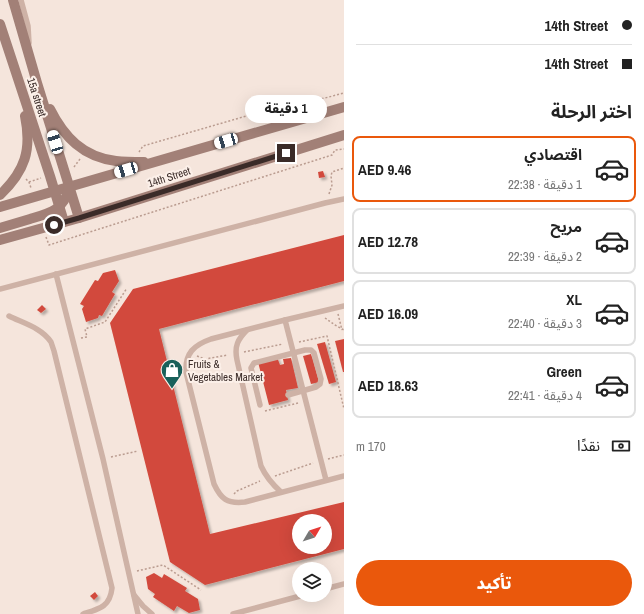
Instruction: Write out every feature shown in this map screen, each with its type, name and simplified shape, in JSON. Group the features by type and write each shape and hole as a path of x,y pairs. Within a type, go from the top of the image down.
{"main road":[{"name":"15a street","path":"13,0 37,84 79,218"},
{"name":"15a street","path":"0,24 64,222"},
{"path":"0,195 10,186 19,173 24,162 27,149 28,136 19,81"},
{"path":"37,84 61,130 68,138 86,151 100,157 116,161 152,162"},
{"name":"14th Street","path":"0,207 344,107"},
{"name":"14th Street","path":"0,240 79,218 344,135"},
{"path":"0,228 54,211 64,201 69,188"}],"lane":[{"path":"21,0 29,32 29,55"},
{"path":"0,289 344,199"},
{"path":"56,274 103,459 138,614"},
{"path":"344,306 211,339 195,346 187,358 186,365 186,372 214,484 219,494 228,501 236,503 245,502 344,476"},
{"path":"9,316 39,330 46,336 54,351 112,588 112,595 104,606 97,610 83,614"},
{"path":"284,320 326,480"},
{"path":"247,330 240,337 236,345 236,354 262,466 268,478 281,492"},
{"path":"260,405 251,368 252,365 257,362 311,350 321,379 319,386 288,395"},
{"path":"332,587 344,584"},
{"path":"133,593 143,606 152,614"},
{"path":"233,614 292,598"}],"path":[{"path":"133,153 140,152 143,146 267,110 344,93"},
{"path":"64,171 73,169 86,151"},
{"path":"325,203 331,191 332,172 344,168"},
{"path":"29,182 50,176"},
{"path":"87,337 85,329 105,322 127,288"},
{"path":"336,308 343,330"},
{"path":"318,312 343,330"},
{"path":"250,415 306,401"},
{"path":"103,459 138,451"},
{"path":"228,501 237,490 321,460 344,455"},
{"path":"129,573 164,565 201,590"}],"building":[{"path":"323,171 325,177 319,178 318,172"},
{"path":"344,235 344,281 159,329 210,534 292,514 292,554 325,554 205,585 170,562 110,323 133,289"},
{"path":"115,270 119,281 112,292 115,294 102,316 99,315 98,318 86,322 82,309 84,306 80,304 95,280 98,281 103,273"},
{"path":"42,305 46,309 41,313 37,310"},
{"path":"344,339 344,372 343,372 335,341"},
{"path":"325,342 336,382 329,384 317,344"},
{"path":"311,354 319,382 311,384 303,356"},
{"path":"277,357 280,365 284,364 283,359 291,358 298,388 286,390 288,400 269,405 258,362"},
{"path":"344,502 344,549 332,552 332,514 294,514"},
{"path":"154,573 162,578 164,574 187,588 185,591 198,599 200,610 189,613 177,606 174,611 153,597 155,594 148,589 146,577"},
{"path":"95,592 98,596 94,600 90,596"}],"place":[{"name":"Fruits & Vegetables Market","path":"172,390"}],"route":[{"path":"54,225 286,153"}]}
